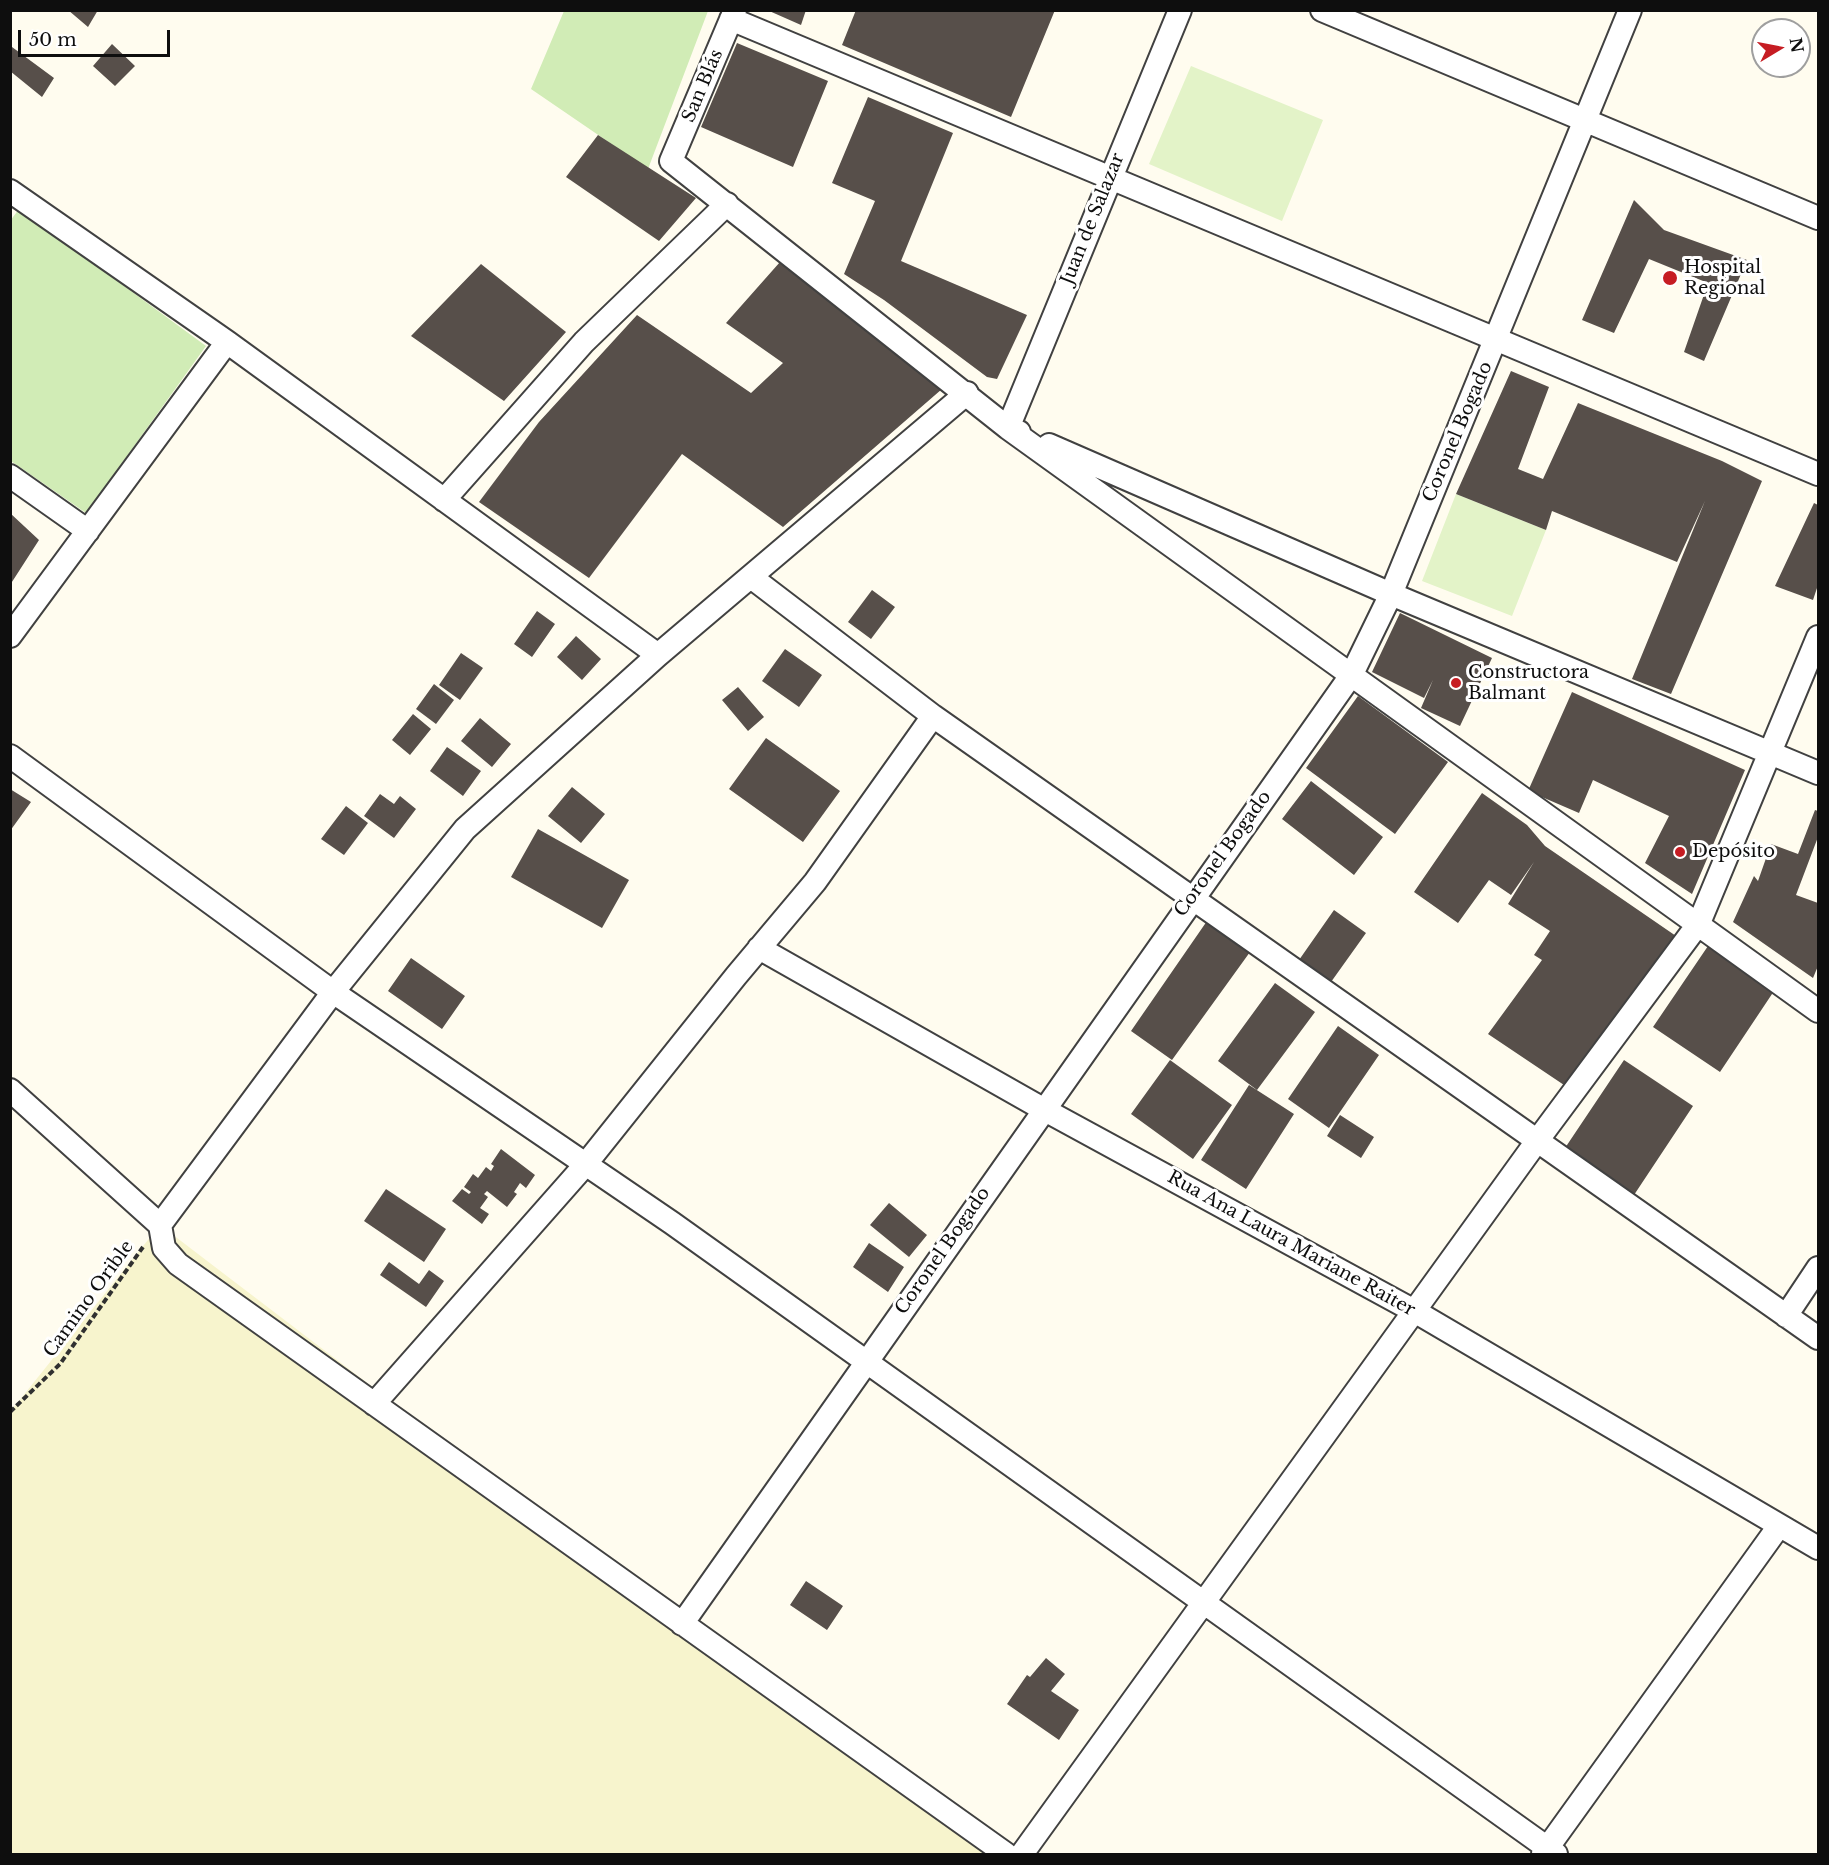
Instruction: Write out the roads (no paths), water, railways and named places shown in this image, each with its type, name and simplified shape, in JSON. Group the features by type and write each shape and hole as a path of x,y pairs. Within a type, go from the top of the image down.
{"street":[{"name":"Juan de Salazar","path":"1008,428 1180,10"},
{"path":"1322,10 1818,218"},
{"name":"Coronel Bogado","path":"682,1624 1042,1109 1352,674 1391,594 1587,121 1630,10"},
{"path":"733,15 1818,474"},
{"name":"San Blás","path":"727,204 671,161 733,15"},
{"path":"10,191 227,342 658,655"},
{"path":"444,500 584,342 727,204 967,393 1008,428 1699,923 1818,1011"},
{"path":"10,636 227,342"},
{"path":"160,1225 333,992 465,829 658,655 967,393"},
{"path":"1008,428 1391,594 1818,772"},
{"path":"10,476 88,531"},
{"path":"751,577 933,716 1818,1338"},
{"path":"1022,1854 1416,1312 1537,1141 1699,923 1818,637"},
{"path":"374,1404 585,1165 759,948 815,882 933,716"},
{"path":"10,756 333,992 672,1223 1549,1852 1779,1526"},
{"name":"Rua Ana Laura Mariane Raiter","path":"759,948 1042,1109 1416,1312 1818,1548"},
{"path":"10,1090 160,1225 164,1248 177,1264 1006,1854"},
{"path":"1786,1316 1818,1268"}],"place":[{"name":"Hospital Regional","path":"1670,278"},
{"name":"Constructora Balmant","path":"1456,683"},
{"name":"Depósito","path":"1680,852"}]}
